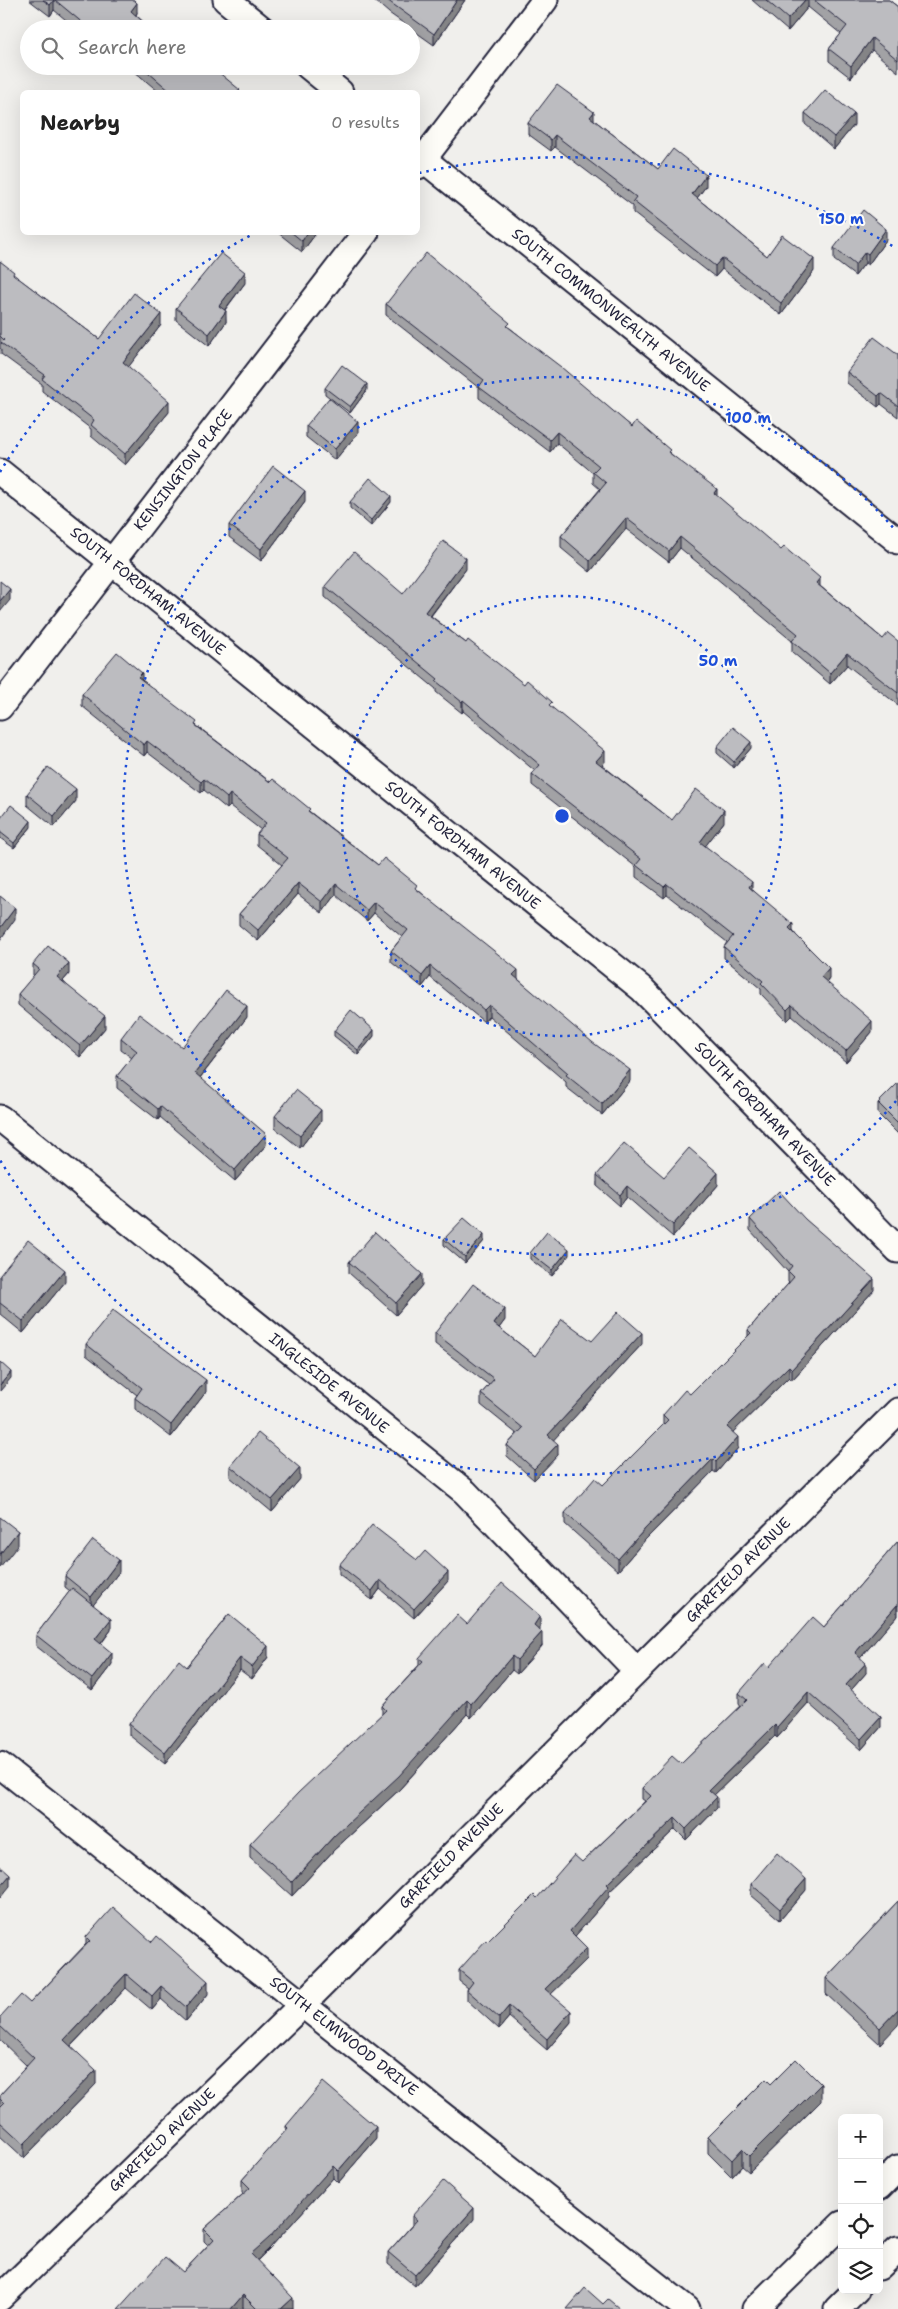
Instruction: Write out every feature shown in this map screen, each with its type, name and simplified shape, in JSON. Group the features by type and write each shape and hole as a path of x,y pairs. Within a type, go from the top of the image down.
{"street":[{"path":"226,0 251,20"},
{"path":"420,159 545,0"},
{"path":"319,75 338,90"},
{"name":"SOUTH COMMONWEALTH AVENUE","path":"420,161 898,541"},
{"name":"KENSINGTON PLACE","path":"0,707 364,235"},
{"name":"SOUTH FORDHAM AVENUE","path":"0,472 642,989 898,1250"},
{"name":"INGLESIDE AVENUE","path":"0,1118 464,1492 636,1671"},
{"name":"GARFIELD AVENUE","path":"0,2298 303,2004 898,1411"},
{"name":"SOUTH ELMWOOD DRIVE","path":"0,1765 688,2309"},
{"path":"883,2183 898,2168"},
{"path":"755,2309 838,2228"},
{"path":"883,2263 898,2249"},
{"path":"837,2309 852,2294"}],"building":[{"path":"43,0 54,0 50,5"},
{"path":"55,0 134,0 137,3 131,11 141,20 79,20"},
{"path":"387,0 457,0 434,34 420,24 420,20 415,20"},
{"path":"766,0 805,0 788,19"},
{"path":"814,0 889,0 898,7 898,60 872,38 851,66 829,49 847,26"},
{"path":"151,75 222,75 240,90 169,90"},
{"path":"557,85 594,112 590,117 658,169 673,149 706,175 692,194 767,256 782,235 814,259 781,303 722,258 715,266 633,201 636,197 555,135 551,140 528,123"},
{"path":"825,90 854,114 834,137 805,113"},
{"path":"863,210 886,229 868,254 865,252 855,265 834,248"},
{"path":"295,235 306,235 302,241"},
{"path":"221,253 245,272 219,306 226,311 209,334 176,308"},
{"path":"426,253 510,323 507,326 561,367 632,427 636,421 670,450 668,452 717,489 714,493 781,550 784,547 820,578 816,583 883,639 888,633 898,641 898,693 847,653 830,673 792,641 798,634 680,537 669,551 626,518 590,561 561,536 606,483 593,472 599,466 557,432 550,440 479,387 484,380 386,304"},
{"path":"0,261 14,272 13,274 99,339 134,293 161,314 123,362 169,401 125,454 91,425 94,420 42,379 45,375 1,343 4,340 0,336"},
{"path":"874,337 898,355 898,406 881,393 878,396 847,372"},
{"path":"342,365 367,384 350,407 325,388"},
{"path":"329,398 358,422 335,449 306,426"},
{"path":"273,466 305,491 261,549 229,525"},
{"path":"370,478 391,496 371,520 350,502"},
{"path":"443,541 466,558 425,612 466,643 468,640 524,684 527,680 552,702 549,705 605,751 596,761 672,820 696,789 724,810 700,842 752,882 749,887 793,924 789,928 829,968 821,977 872,1021 846,1051 792,1005 787,1010 761,983 763,981 724,947 733,936 667,884 664,887 636,865 641,859 532,774 540,765 463,700 462,702 436,681 438,679 325,586 354,552 403,594"},
{"path":"0,581 10,589 0,601"},
{"path":"117,652 142,673 138,677 197,722 195,725 270,782 273,779 310,809 308,811 378,865 384,858 417,885 415,888 518,970 513,975 592,1042 630,1070 602,1104 566,1075 568,1073 489,1005 484,1010 430,966 422,976 391,951 408,930 374,902 367,910 336,884 322,902 298,883 258,930 239,914 288,858 257,834 266,823 230,794 227,798 204,779 201,782 147,741 144,745 82,694"},
{"path":"733,727 751,742 734,762 717,747"},
{"path":"48,767 76,789 54,816 27,794"},
{"path":"11,805 31,821 14,843 0,832 0,819"},
{"path":"0,896 15,908 0,928"},
{"path":"48,946 69,963 57,977 105,1016 80,1046 18,994 39,969 33,964"},
{"path":"226,990 247,1006 195,1073 266,1134 235,1170 160,1106 158,1109 117,1076 137,1051 121,1038 139,1014 182,1047"},
{"path":"351,1010 374,1030 358,1050 334,1031"},
{"path":"898,1083 898,1123 878,1103"},
{"path":"296,1090 321,1110 300,1136 275,1116"},
{"path":"624,1143 664,1177 689,1148 718,1173 673,1225 627,1186 620,1195 597,1175"},
{"path":"779,1191 805,1219 874,1279 792,1369 789,1366 727,1427 738,1437 716,1462 713,1459 618,1559 565,1513 595,1478 603,1485 668,1420 663,1415 685,1390 690,1394 751,1333 748,1330 794,1277 788,1271 792,1266 750,1219"},
{"path":"464,1218 484,1235 465,1257 444,1239"},
{"path":"375,1232 422,1274 396,1303 349,1262"},
{"path":"547,1232 569,1249 552,1270 530,1253"},
{"path":"28,1240 65,1270 23,1321 0,1303 0,1275"},
{"path":"473,1284 505,1309 494,1324 535,1356 562,1319 592,1341 618,1312 642,1333 548,1435 558,1444 534,1469 507,1445 523,1428 481,1394 494,1379 435,1333"},
{"path":"113,1310 206,1380 171,1425 135,1398 142,1388 86,1344"},
{"path":"0,1362 11,1372 0,1385"},
{"path":"258,1433 300,1468 272,1500 230,1466"},
{"path":"0,1517 18,1531 0,1554"},
{"path":"372,1525 417,1560 425,1551 448,1572 414,1609 380,1580 372,1591 339,1565"},
{"path":"93,1540 119,1560 91,1597 65,1576"},
{"path":"898,1541 898,1606 855,1653 866,1663 846,1685 881,1717 861,1739 808,1692 777,1727 775,1725 709,1790 717,1797 686,1829 675,1818 607,1884 609,1886 570,1931 587,1948 545,1989 571,2011 547,2039 509,2006 499,2018 467,1990 473,1982 459,1970 486,1940 487,1942 534,1895 537,1898 574,1855 582,1862 651,1796 642,1788 672,1756 681,1764 747,1700 739,1693 765,1663 769,1667 813,1617 824,1627"},
{"path":"502,1583 540,1616 534,1625 542,1632 517,1660 512,1656 471,1704 467,1700 399,1776 334,1836 292,1882 250,1844 298,1793 386,1710 382,1706 423,1661 419,1658 457,1615 467,1624"},
{"path":"72,1588 111,1619 95,1639 112,1653 92,1679 36,1635"},
{"path":"229,1614 268,1646 252,1667 240,1658 165,1753 129,1724 179,1660 187,1667"},
{"path":"777,1853 806,1879 780,1909 751,1884"},
{"path":"0,1866 10,1875 0,1887"},
{"path":"898,1901 898,2009 880,2028 826,1978"},
{"path":"113,1907 152,1942 157,1936 208,1981 186,2007 161,1986 152,1996 126,1974 64,2040 96,2070 24,2144 0,2122 0,2107 4,2103 0,2099 0,2095 34,2058 0,2026 0,2018 21,1995 30,2003 90,1941 86,1937"},
{"path":"796,2059 821,2084 749,2156 742,2149 732,2160 708,2137 766,2079 771,2084"},
{"path":"323,2082 376,2127 338,2171 333,2166 269,2238 251,2254 293,2298 281,2309 257,2309 243,2295 231,2309 118,2309 165,2257 183,2272 214,2239 204,2229 250,2188 242,2180 288,2128 286,2126"},
{"path":"443,2181 474,2208 415,2275 388,2252 417,2220 412,2216"},
{"path":"585,2288 603,2304 608,2299 620,2309 567,2309"}]}
